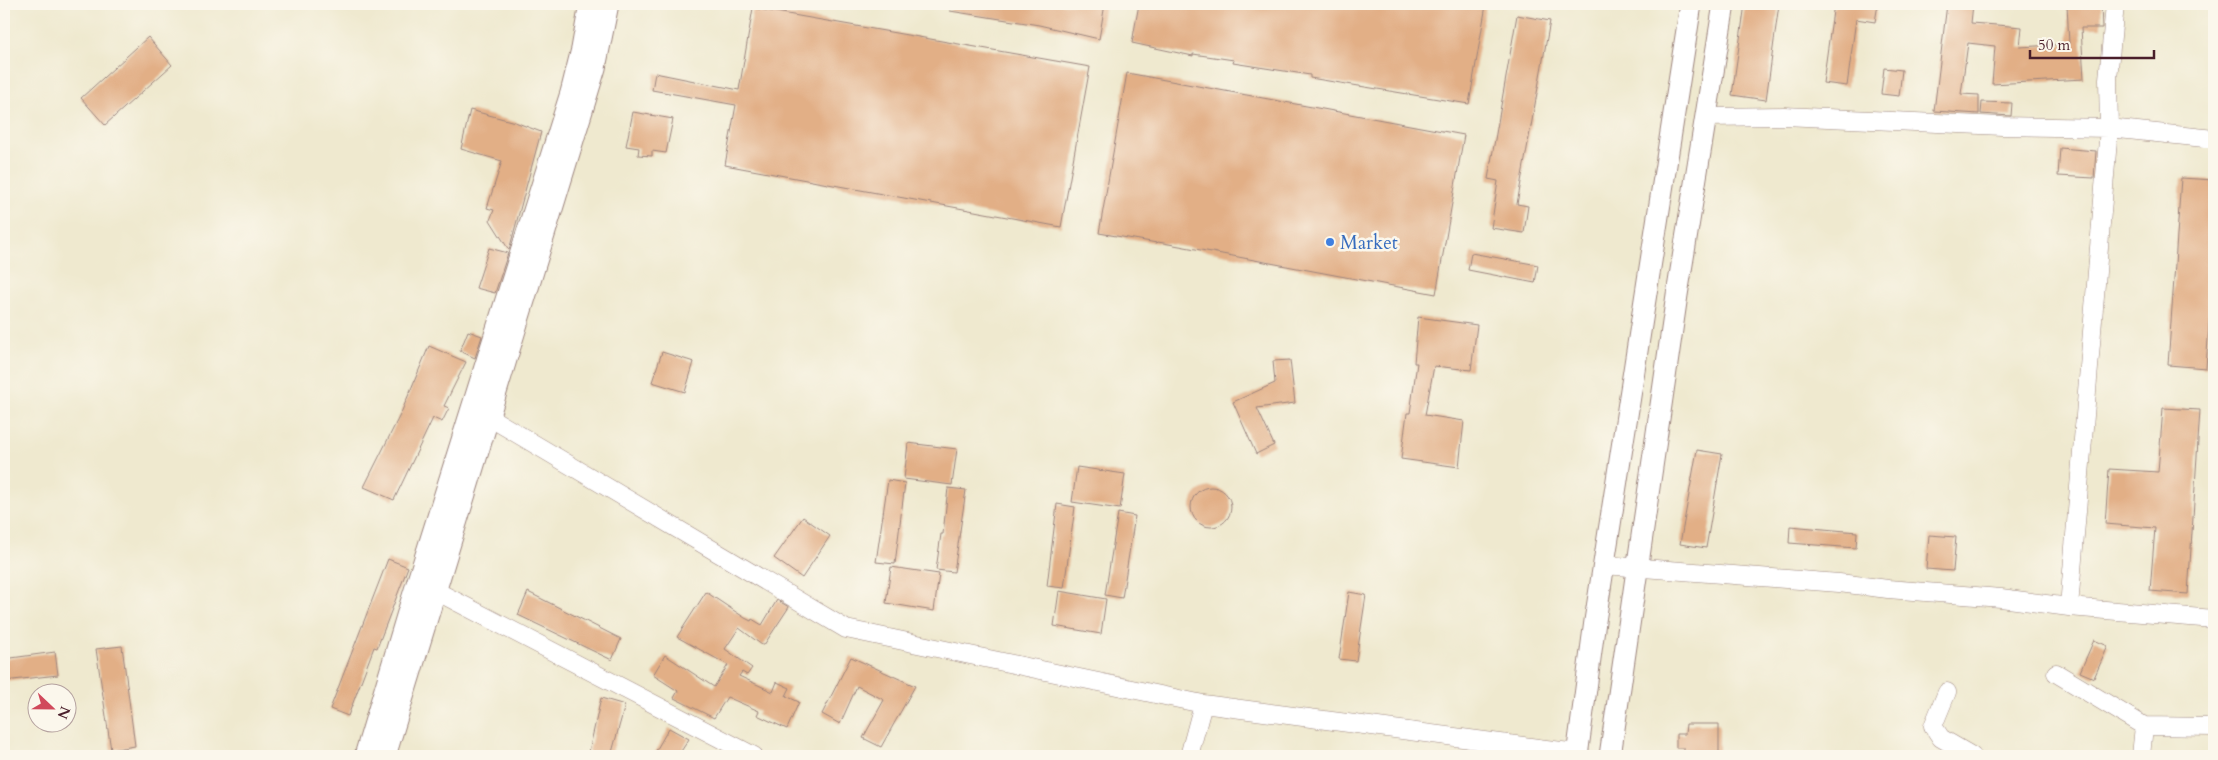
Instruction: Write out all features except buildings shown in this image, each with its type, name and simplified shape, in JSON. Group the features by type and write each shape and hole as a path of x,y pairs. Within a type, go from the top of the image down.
{"main road":[{"path":"365,756 410,606 571,93 582,49 590,4"},
{"path":"385,756 595,68 608,4"},
{"path":"1577,754 1604,565 1691,4"},
{"path":"1610,756 1677,295 1724,4"},
{"path":"1647,292 1677,295"}],"street":[{"path":"2070,607 2083,419 2109,128 2108,79 2116,4"},
{"path":"1706,117 1784,116 2002,126 2109,128 2214,139"},
{"path":"489,417 846,629 1203,704 1577,754"},
{"path":"1604,565 1839,583 2001,598 2070,607 2214,619"},
{"path":"436,591 754,756"},
{"path":"2056,673 2144,726 2214,727"},
{"path":"1947,692 1933,726 1941,738 1972,756"},
{"path":"1189,756 1203,704"},
{"path":"2141,756 2144,726"}],"place":[{"name":"Market","path":"1330,242"}]}
